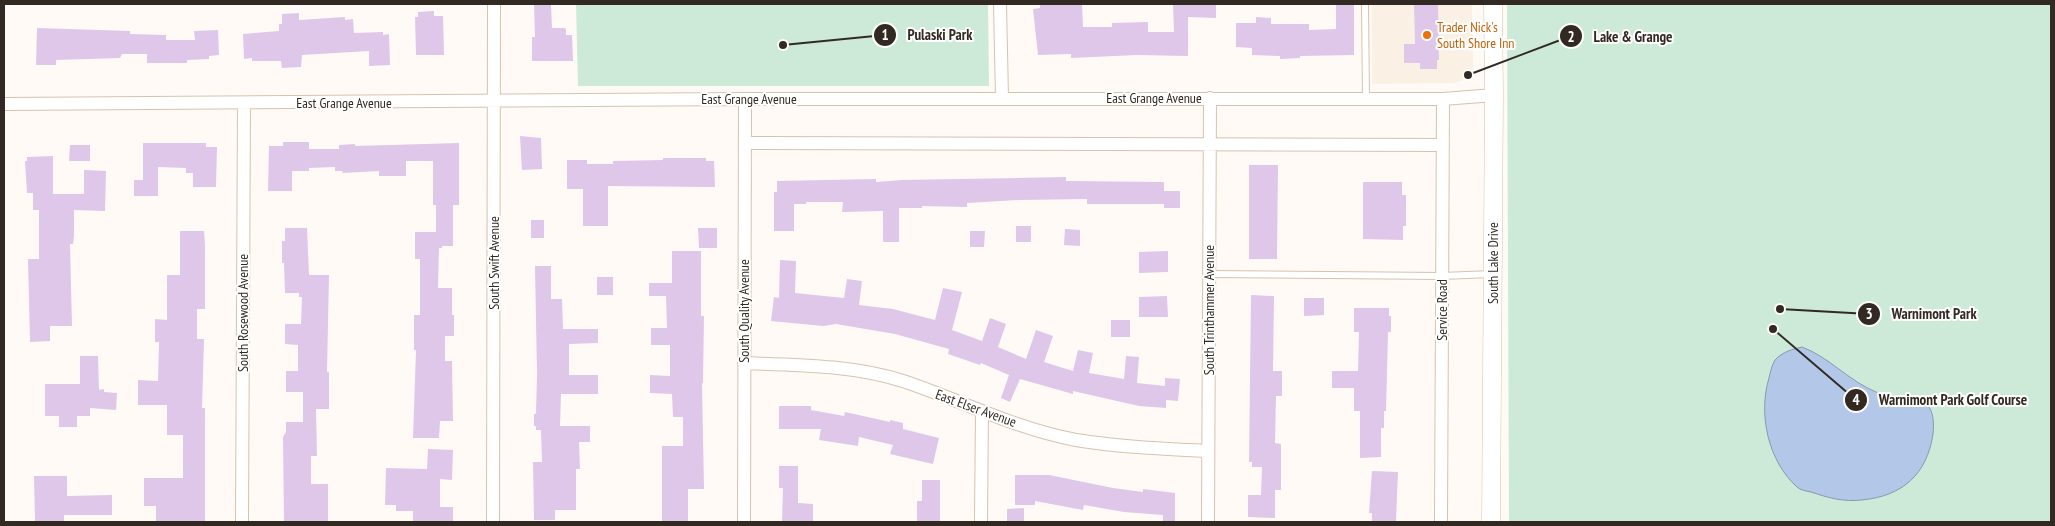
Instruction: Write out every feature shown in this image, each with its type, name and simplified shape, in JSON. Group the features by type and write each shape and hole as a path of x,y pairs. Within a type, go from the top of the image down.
{"main road":[{"name":"South Lake Drive","path":"1491,522 1493,4"}],"street":[{"name":"South Swift Avenue","path":"493,522 494,4"},
{"path":"1000,4 1002,98"},
{"name":"East Grange Avenue","path":"4,104 1002,98 1444,99 1494,95"},
{"name":"South Trinthammer Avenue","path":"1208,522 1210,98"},
{"name":"South Quality Avenue","path":"744,522 745,99"},
{"name":"Service Road","path":"1441,522 1444,99"},
{"name":"South Rosewood Avenue","path":"242,522 244,103"},
{"path":"745,143 1443,145"},
{"name":"East Elser Avenue","path":"744,363 800,365 871,372 902,381 982,412 1075,440 1134,447 1208,451"},
{"path":"981,522 982,412"}],"lane":[{"path":"1365,4 1366,98"},
{"path":"1208,274 1442,276 1493,274"}],"shaded area":[{"path":"1372,4 1472,4 1473,67 1470,78 1454,83 1372,84"}],"green space":[{"path":"576,4 988,4 989,86 578,86"},
{"path":"1507,4 2051,4 2051,522 1509,522"}],"water":[{"path":"1802,347 1812,351 1857,382 1876,392 1915,398 1927,405 1932,414 1933,427 1930,448 1919,471 1901,488 1877,498 1842,500 1801,490 1787,476 1772,451 1768,436 1765,421 1766,392 1775,360 1784,353"}],"building":[{"path":"534,4 551,4 552,28 564,28 566,29 566,35 572,35 573,61 532,61 532,37 535,37"},
{"path":"1040,4 1082,4 1083,27 1112,27 1112,23 1148,22 1148,32 1174,32 1173,4 1216,4 1216,18 1188,17 1188,56 1137,55 1071,58 1071,54 1038,55 1033,9 1040,8"},
{"path":"1336,4 1354,4 1354,55 1300,56 1300,58 1280,59 1280,56 1252,55 1252,48 1236,47 1236,23 1256,23 1256,17 1271,18 1271,24 1309,24 1309,30 1336,29"},
{"name":"Trader Nick's South Shore Inn","path":"1414,4 1438,4 1439,60 1437,60 1437,69 1420,69 1420,63 1404,63 1404,44 1415,44"},
{"path":"434,11 434,16 443,16 444,55 416,55 415,17 418,17 418,12"},
{"path":"299,13 299,20 345,17 345,20 353,19 354,33 383,32 383,35 389,34 390,65 369,66 369,51 302,55 301,67 282,68 281,61 252,61 252,58 244,59 243,34 279,31 279,24 282,24 282,14"},
{"path":"37,28 130,31 130,34 166,35 166,40 195,40 194,31 218,30 219,55 209,56 209,59 187,60 187,63 147,63 147,54 122,54 120,58 56,60 56,65 36,65"},
{"path":"520,136 541,138 542,169 522,170"},
{"path":"283,142 309,142 309,149 339,149 339,145 355,144 355,146 459,143 459,205 453,205 453,246 442,246 442,248 439,248 438,288 452,288 454,336 445,336 445,361 452,361 453,421 440,421 439,438 413,438 416,350 414,350 414,315 420,315 420,259 415,259 415,232 436,232 436,205 433,205 433,161 406,161 406,176 379,176 379,171 342,173 343,171 335,171 335,167 309,168 309,171 292,171 292,191 268,191 269,146 283,146"},
{"path":"143,143 206,143 206,147 217,147 216,187 193,187 193,173 186,173 186,168 158,167 158,196 134,196 134,180 143,180"},
{"path":"70,145 90,145 90,161 69,161"},
{"path":"53,156 53,194 84,194 84,170 106,171 105,211 74,210 74,236 73,244 70,244 72,326 50,326 50,341 30,342 28,259 39,259 39,210 33,210 33,193 27,193 25,161 27,161 27,157"},
{"path":"663,158 706,158 706,161 714,161 715,187 608,186 608,226 583,226 583,189 567,189 567,160 587,160 587,164 613,164 613,161 663,160"},
{"path":"1249,165 1278,165 1277,259 1249,259"},
{"path":"1066,177 1066,181 1164,182 1164,191 1180,191 1180,208 1164,208 1164,204 1087,204 1087,199 967,203 967,207 922,206 922,208 899,208 899,242 883,242 883,211 842,212 843,202 806,202 806,204 794,204 794,231 774,231 774,192 777,192 777,181 876,179 876,182"},
{"path":"1363,182 1402,182 1402,195 1406,195 1406,226 1403,226 1403,240 1363,239"},
{"path":"531,220 544,220 544,238 531,238"},
{"path":"1016,226 1031,226 1031,242 1016,242"},
{"path":"285,228 307,228 309,275 329,275 327,372 329,372 329,409 316,409 317,456 311,456 311,484 328,484 328,522 284,522 283,437 286,432 286,422 303,422 303,392 286,392 286,371 298,371 298,345 285,344 285,324 301,324 302,297 299,297 299,293 285,293 282,241 285,241"},
{"path":"698,228 717,228 717,248 699,248"},
{"path":"1065,229 1080,230 1080,246 1064,245"},
{"path":"180,231 204,231 205,309 197,309 197,339 204,339 202,408 205,408 205,522 156,522 156,506 144,506 144,478 183,478 183,435 167,435 167,405 138,405 138,380 158,381 159,342 155,342 155,319 167,320 167,275 180,275"},
{"path":"970,231 985,231 984,247 970,247"},
{"path":"672,251 701,251 701,316 704,316 702,383 704,489 688,489 688,522 662,522 662,446 683,446 683,417 673,417 672,394 650,393 650,375 670,376 670,345 651,345 651,328 667,328 666,296 649,296 649,283 672,283"},
{"path":"1168,251 1168,272 1139,273 1139,252"},
{"path":"780,260 796,261 795,293 844,298 847,279 862,281 859,305 893,309 935,320 943,288 962,292 952,330 982,341 990,318 1006,324 998,347 1026,359 1036,330 1053,336 1044,362 1073,371 1078,350 1093,353 1089,373 1124,379 1126,356 1139,357 1137,383 1165,386 1165,378 1180,379 1178,401 1166,400 1166,408 1139,406 1073,391 1073,394 1020,379 1010,402 1001,398 1009,375 981,363 980,365 948,354 949,349 895,334 836,324 823,326 771,321 774,297 779,298"},
{"path":"535,266 551,266 551,299 562,299 563,329 598,329 598,343 569,344 569,375 598,375 598,394 561,394 560,426 590,426 590,442 579,442 580,469 576,469 576,510 555,510 555,520 534,520 533,462 542,462 541,430 536,430 536,426 534,426 537,374"},
{"path":"597,277 613,277 613,295 597,295"},
{"path":"1251,295 1274,296 1273,371 1282,371 1282,396 1276,396 1275,443 1281,444 1281,490 1275,490 1275,518 1248,517 1248,495 1261,495 1262,467 1252,467 1252,462 1249,462"},
{"path":"1167,296 1168,317 1139,317 1139,297"},
{"path":"1304,298 1324,298 1324,315 1304,316"},
{"path":"1354,308 1389,308 1389,316 1391,316 1391,332 1388,332 1386,411 1384,411 1384,428 1381,428 1381,457 1360,458 1360,411 1354,411 1354,388 1332,388 1332,371 1358,371 1359,332 1354,332"},
{"path":"1111,320 1130,320 1130,337 1111,337"},
{"path":"80,356 98,356 99,390 104,389 104,392 117,393 116,410 90,408 90,416 77,416 77,427 59,427 59,416 45,416 45,384 80,384"},
{"path":"779,406 811,406 811,410 844,416 845,412 903,423 903,429 939,438 933,464 890,454 893,445 859,437 858,446 819,440 821,429 779,429"},
{"path":"428,449 453,450 452,480 440,479 440,507 453,507 453,522 413,522 413,511 396,511 396,505 385,505 386,468 427,469"},
{"path":"779,466 798,466 798,503 813,504 813,522 782,522 783,488 779,488"},
{"path":"1372,471 1398,472 1396,521 1372,522 1372,513 1369,513"},
{"path":"1015,475 1049,475 1113,488 1143,492 1143,489 1175,493 1175,522 1163,522 1163,515 1124,512 1084,505 1083,510 1035,501 1035,505 1015,505"},
{"path":"34,476 67,476 67,496 112,495 112,515 64,515 64,522 35,522"},
{"path":"922,480 940,480 940,522 917,522 917,501 922,501"},
{"path":"1024,508 1024,522 1007,522 1007,509"}],"place":[{"name":"Trader Nick's South Shore Inn","path":"1427,35"},
{"name":"Pulaski Park","path":"783,45"},
{"name":"Lake & Grange","path":"1468,75"},
{"name":"Warnimont Park","path":"1780,309"},
{"name":"Warnimont Park Golf Course","path":"1773,329"}]}
